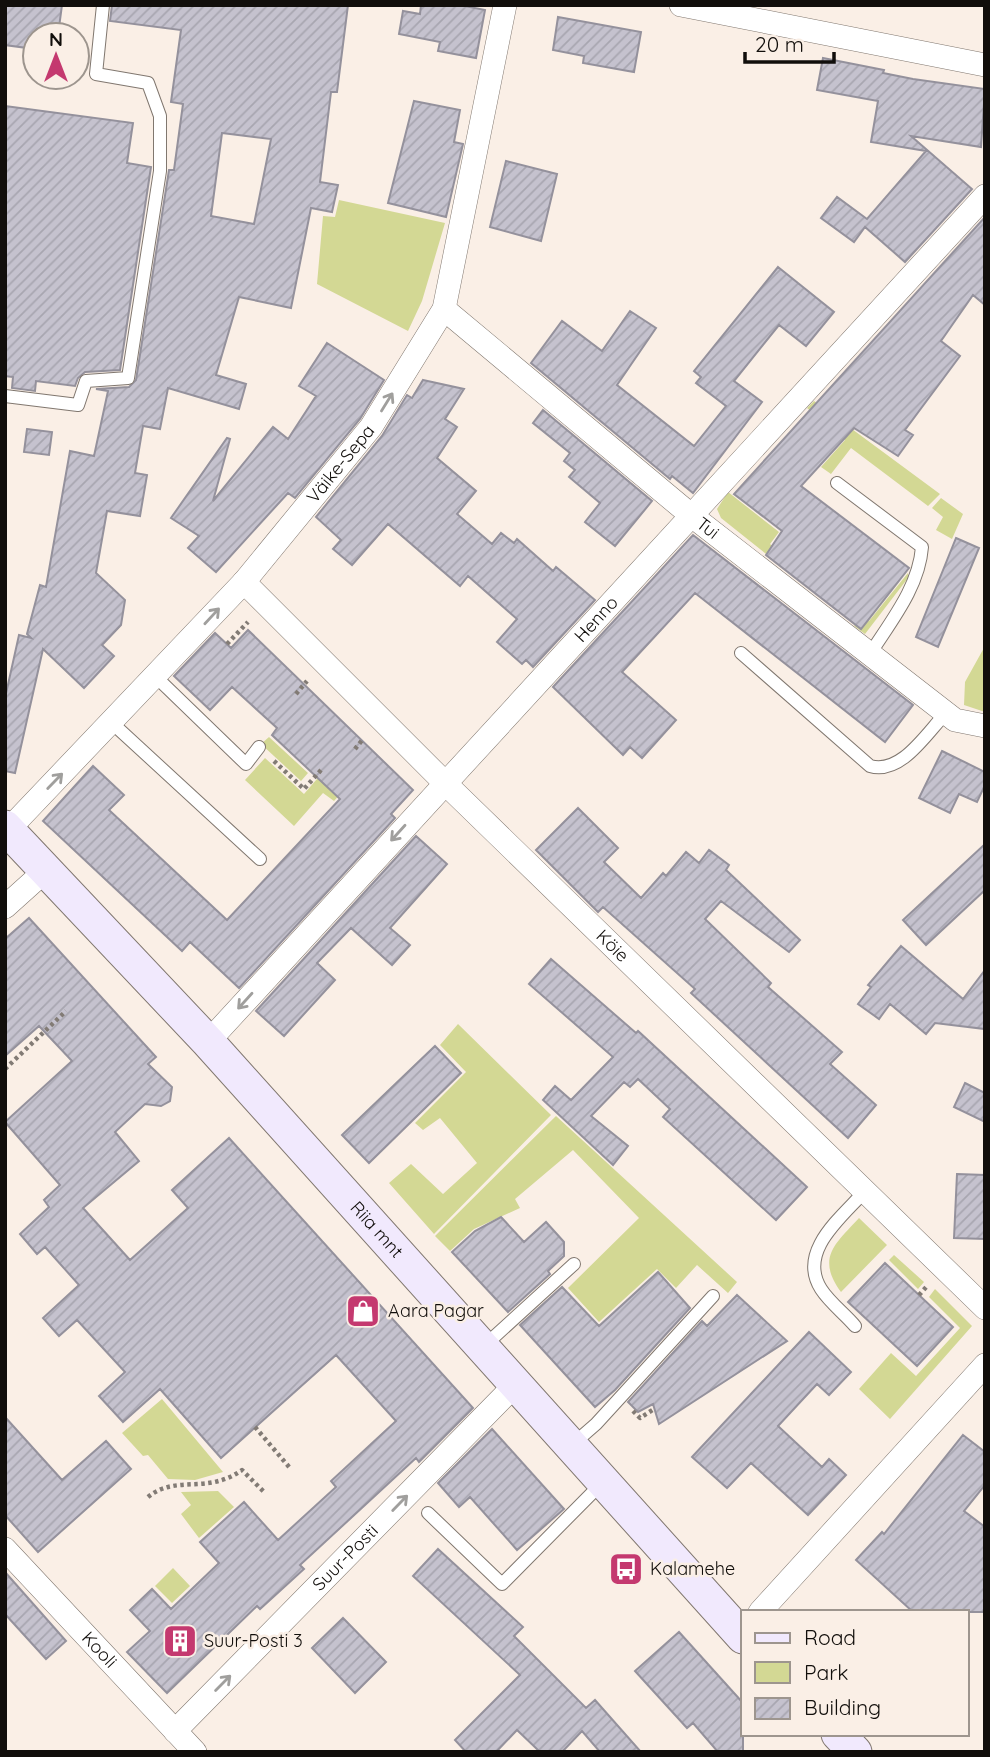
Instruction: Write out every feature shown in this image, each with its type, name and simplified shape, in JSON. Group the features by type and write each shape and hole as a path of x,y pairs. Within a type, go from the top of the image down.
{"main road":[{"name":"Riia mnt","path":"7,829 208,1042 603,1482 741,1622"},
{"path":"840,1736 855,1752"}],"street":[{"name":"Väike-Sepa","path":"7,829 244,582 371,427 444,309 505,5"},
{"path":"681,5 731,10 985,65"},
{"name":"Henno","path":"208,1042 985,196"},
{"name":"Tui","path":"444,309 692,516 955,720 985,726"},
{"name":"Köie","path":"244,582 444,782 985,1308"},
{"path":"5,907 45,871"},
{"path":"763,1610 985,1365"},
{"name":"Suur-Posti","path":"175,1731 516,1384"},
{"name":"Kooli","path":"5,1549 195,1752"}],"lane":[{"path":"5,396 78,405 86,381 128,378 160,171 160,116 148,83 96,74 103,5"},
{"path":"837,483 922,547 921,565 911,588 870,654"},
{"path":"741,653 870,766 882,769 895,765 946,713"},
{"path":"155,676 246,764 259,747"},
{"path":"111,722 260,859"},
{"path":"855,1326 820,1288 815,1257 819,1242 865,1191"},
{"path":"482,1348 574,1264"},
{"path":"570,1446 596,1424 713,1296"},
{"path":"428,1513 502,1584 603,1482"}],"path":[{"path":"227,644 248,621"},
{"path":"296,694 309,679"},
{"path":"355,749 367,734"},
{"path":"259,747 304,789 321,770"},
{"path":"5,1069 66,1010"},
{"path":"255,1427 290,1468"},
{"path":"148,1497 160,1486 214,1484 242,1469 264,1492"}],"green space":[{"path":"339,200 445,223 422,301 408,331 317,284 323,216 335,217"},
{"path":"814,401 940,494 928,506 851,448 831,474 821,467 845,440 807,408"},
{"path":"728,492 779,532 770,544 781,553 775,561 721,518 717,509"},
{"path":"941,498 963,514 952,539 936,530 943,517 932,508"},
{"path":"908,573 908,578 865,634 854,626 861,616 869,621"},
{"path":"985,646 985,712 964,705 965,682"},
{"path":"269,737 308,773 301,781 261,744"},
{"path":"265,758 304,794 323,772 343,791 334,801 323,793 294,826 245,780"},
{"path":"458,1024 551,1115 434,1234 389,1183 411,1164 443,1194 477,1163 440,1118 423,1130 415,1123 466,1072 440,1045"},
{"path":"556,1116 737,1282 728,1293 697,1265 676,1288 657,1269 599,1322 568,1288 639,1218 573,1150 515,1199 520,1208 474,1229 450,1251 435,1236"},
{"path":"859,1218 887,1245 841,1292 830,1270 829,1260 836,1244"},
{"path":"894,1255 924,1282 918,1289 889,1260"},
{"path":"935,1289 972,1326 890,1419 859,1389 891,1353 916,1376 960,1328 929,1297"},
{"path":"162,1399 223,1472 195,1480 168,1479 148,1455 143,1456 122,1433"},
{"path":"218,1491 234,1507 199,1538 181,1514 191,1505 181,1492"},
{"path":"173,1568 190,1586 172,1603 155,1586"}],"building":[{"path":"5,5 62,5 60,21 21,21 21,47 5,45"},
{"path":"112,5 348,5 337,92 331,92 320,182 338,185 332,212 311,208 291,308 239,297 216,375 246,384 239,409 168,388 160,429 143,426 135,473 147,475 140,516 107,511 96,573 125,600 121,625 102,645 114,656 84,688 43,649 15,773 5,771 5,698 19,635 31,638 27,634 40,585 46,587 70,451 94,456 108,391 96,389 129,387 136,380 169,170 174,170 183,104 171,102 181,30 110,21","holes":["222,133 271,139 254,224 211,216"]},
{"path":"421,5 460,5 485,10 476,58 438,51 440,42 399,34 403,11 420,14"},
{"path":"558,17 641,32 634,72 583,63 584,56 553,50"},
{"path":"823,58 884,70 883,73 913,79 985,89 981,147 911,136 972,189 905,262 865,227 854,242 821,218 837,197 867,219 926,151 871,142 878,101 817,90"},
{"path":"414,101 460,110 454,142 463,144 446,217 388,203"},
{"path":"5,106 133,123 127,163 151,167 120,370 85,372 78,378 75,386 36,381 35,391 12,388 13,377 5,376"},
{"path":"506,161 557,174 541,241 490,227"},
{"path":"985,217 985,305 973,295 941,341 960,356 905,430 913,435 898,456 854,428 801,486 909,568 861,629 766,555 782,531 734,494"},
{"path":"778,267 834,312 806,346 779,325 734,381 762,402 693,493 672,476 670,479 531,363 562,321 602,351 630,311 656,328 617,385 694,446 726,406 696,383 701,377 694,371"},
{"path":"327,343 384,380 360,419 295,498 288,493 216,572 188,548 199,536 171,518 227,438 230,439 213,501 273,427 288,439 316,396 299,386"},
{"path":"423,380 464,389 445,419 457,427 437,458 476,491 457,514 492,544 501,533 514,543 517,539 553,571 556,567 595,600 533,667 526,660 522,664 497,642 517,619 468,576 460,586 388,524 352,565 333,549 341,540 316,517 382,436 407,395 412,398"},
{"path":"543,410 652,501 615,546 585,522 600,503 569,477 575,470 564,461 570,453 533,423"},
{"path":"27,429 52,432 49,455 24,452"},
{"path":"693,535 913,705 885,742 695,593 622,672 676,720 642,758 630,747 623,755 553,687"},
{"path":"956,538 979,548 938,647 916,637"},
{"path":"248,630 413,790 391,814 395,818 239,988 190,942 182,951 43,821 93,766 124,795 109,810 227,920 340,799 272,735 277,728 232,687 210,710 174,676 215,633 231,648"},
{"path":"942,751 985,772 985,785 977,802 959,794 950,813 919,798"},
{"path":"578,808 618,848 604,862 641,898 663,873 666,876 686,852 699,863 709,850 729,865 726,870 800,940 789,952 721,901 705,919 771,983 768,987 842,1052 830,1064 876,1105 848,1138 691,993 695,989 603,907 598,912 536,850"},
{"path":"416,836 447,864 390,928 410,945 392,965 351,928 317,963 335,980 284,1036 256,1011"},
{"path":"985,844 985,890 926,945 903,920"},
{"path":"29,918 156,1057 148,1064 172,1087 170,1101 161,1106 145,1104 115,1132 139,1161 83,1208 130,1260 188,1208 172,1190 229,1138 473,1408 419,1462 416,1458 300,1565 304,1569 260,1609 257,1606 167,1693 127,1652 150,1631 130,1610 152,1589 171,1609 219,1563 200,1542 244,1502 278,1540 336,1487 331,1481 396,1421 336,1355 221,1458 160,1389 123,1422 99,1396 125,1372 77,1320 59,1336 43,1318 79,1285 45,1247 37,1254 20,1234 49,1207 44,1200 60,1185 5,1122 72,1061 39,1026 5,1056 5,939"},
{"path":"901,946 963,999 985,970 985,1029 935,1023 926,1034 890,1004 879,1019 858,1004 871,987 868,985"},
{"path":"551,959 636,1033 638,1031 807,1187 776,1220 663,1117 670,1109 638,1079 630,1087 624,1082 591,1116 628,1146 613,1165 543,1100 555,1086 571,1100 613,1057 529,984"},
{"path":"435,1046 461,1073 369,1163 342,1135"},
{"path":"965,1083 985,1093 985,1122 954,1107"},
{"path":"957,1174 985,1175 985,1239 954,1238"},
{"path":"501,1217 524,1242 546,1222 564,1242 564,1256 548,1271 550,1274 508,1312 452,1252 475,1231"},
{"path":"885,1263 953,1327 917,1366 848,1302"},
{"path":"658,1272 690,1308 615,1390 595,1407 520,1325 562,1287 599,1326"},
{"path":"737,1295 787,1341 659,1424 653,1404 638,1412 628,1402 702,1321 707,1326"},
{"path":"809,1332 851,1372 829,1395 817,1384 778,1426 822,1467 829,1459 846,1475 808,1515 751,1463 727,1488 692,1457"},
{"path":"5,1417 62,1480 106,1441 131,1469 38,1552 5,1515"},
{"path":"492,1429 564,1509 517,1550 470,1497 459,1507 438,1483"},
{"path":"963,1435 985,1452 985,1485 964,1511 985,1527 985,1612 911,1610 856,1560 882,1532 884,1534"},
{"path":"438,1549 523,1627 514,1636 586,1708 595,1700 641,1752 600,1752 582,1731 562,1752 540,1752 517,1730 496,1752 466,1752 455,1740 520,1675 413,1576"},
{"path":"5,1572 66,1641 46,1659 5,1614"},
{"path":"343,1618 386,1662 355,1693 312,1648"},
{"path":"679,1632 741,1701 743,1752 718,1752 693,1723 687,1728 635,1671"}],"place":[{"name":"Aara Pagar","path":"363,1311"},
{"name":"Kalamehe","path":"626,1569"},
{"name":"Suur-Posti 3","path":"180,1641"}]}
